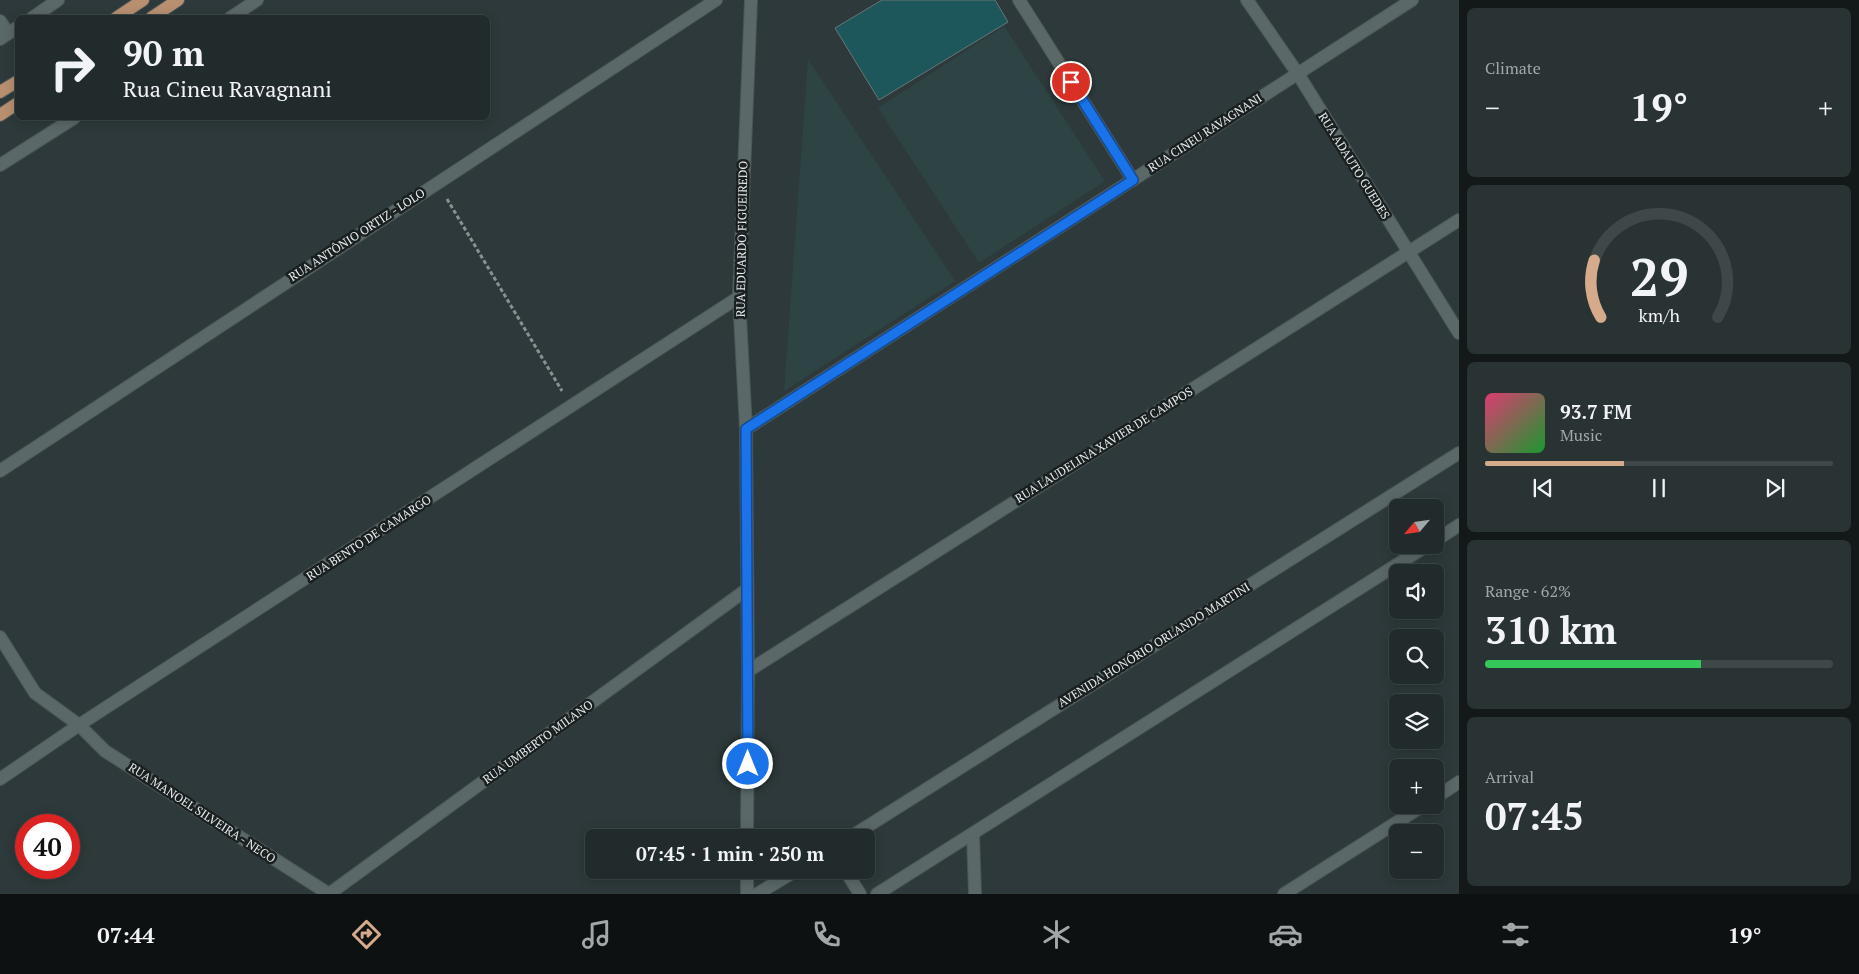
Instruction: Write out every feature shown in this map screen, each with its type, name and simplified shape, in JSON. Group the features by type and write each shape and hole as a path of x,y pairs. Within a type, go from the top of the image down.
{"main road":[{"path":"120,15 143,0"},
{"path":"156,15 178,0"},
{"path":"0,92 15,83"},
{"path":"0,115 15,105"}],"street":[{"path":"36,15 58,0"},
{"path":"234,15 257,0"},
{"name":"RUA ANTÔNIO ORTIZ - LOLO","path":"0,471 716,0"},
{"name":"RUA EDUARDO FIGUEIREDO","path":"747,829 746,429 739,296 751,0"},
{"path":"1019,0 1133,180"},
{"name":"RUA ADAUTO GUEDES","path":"1248,0 1298,74 1459,333"},
{"name":"RUA CINEU RAVAGNANI","path":"746,429 1412,0"},
{"path":"0,21 8,33"},
{"path":"0,165 71,120"},
{"name":"RUA LAUDELINA XAVIER DE CAMPOS","path":"748,671 1459,220"},
{"name":"RUA BENTO DE CAMARGO","path":"0,779 78,725 572,407 739,296"},
{"name":"AVENIDA HONÓRIO ORLANDO MARTINI","path":"864,829 1459,453"},
{"path":"1444,535 1459,526"},
{"path":"877,894 973,835 1414,554"},
{"name":"RUA UMBERTO MILANO","path":"329,894 746,590"},
{"name":"RUA MANOEL SILVEIRA - NECO","path":"0,637 35,693 78,725 105,751 329,894"},
{"path":"1444,792 1459,782"},
{"path":"1284,894 1410,814"},
{"path":"973,835 975,894"},
{"path":"747,879 747,894"},
{"path":"757,894 781,879"},
{"path":"851,879 860,894"}],"path":[{"path":"437,183 572,407"}],"shaded area":[{"path":"1004,26 1105,181 979,263 878,108"},
{"path":"808,59 955,281 784,391"}],"building":[{"path":"882,0 995,0 1008,22 879,100 835,28"}],"route":[{"path":"748,764 746,429 1133,180 1071,82"}]}
